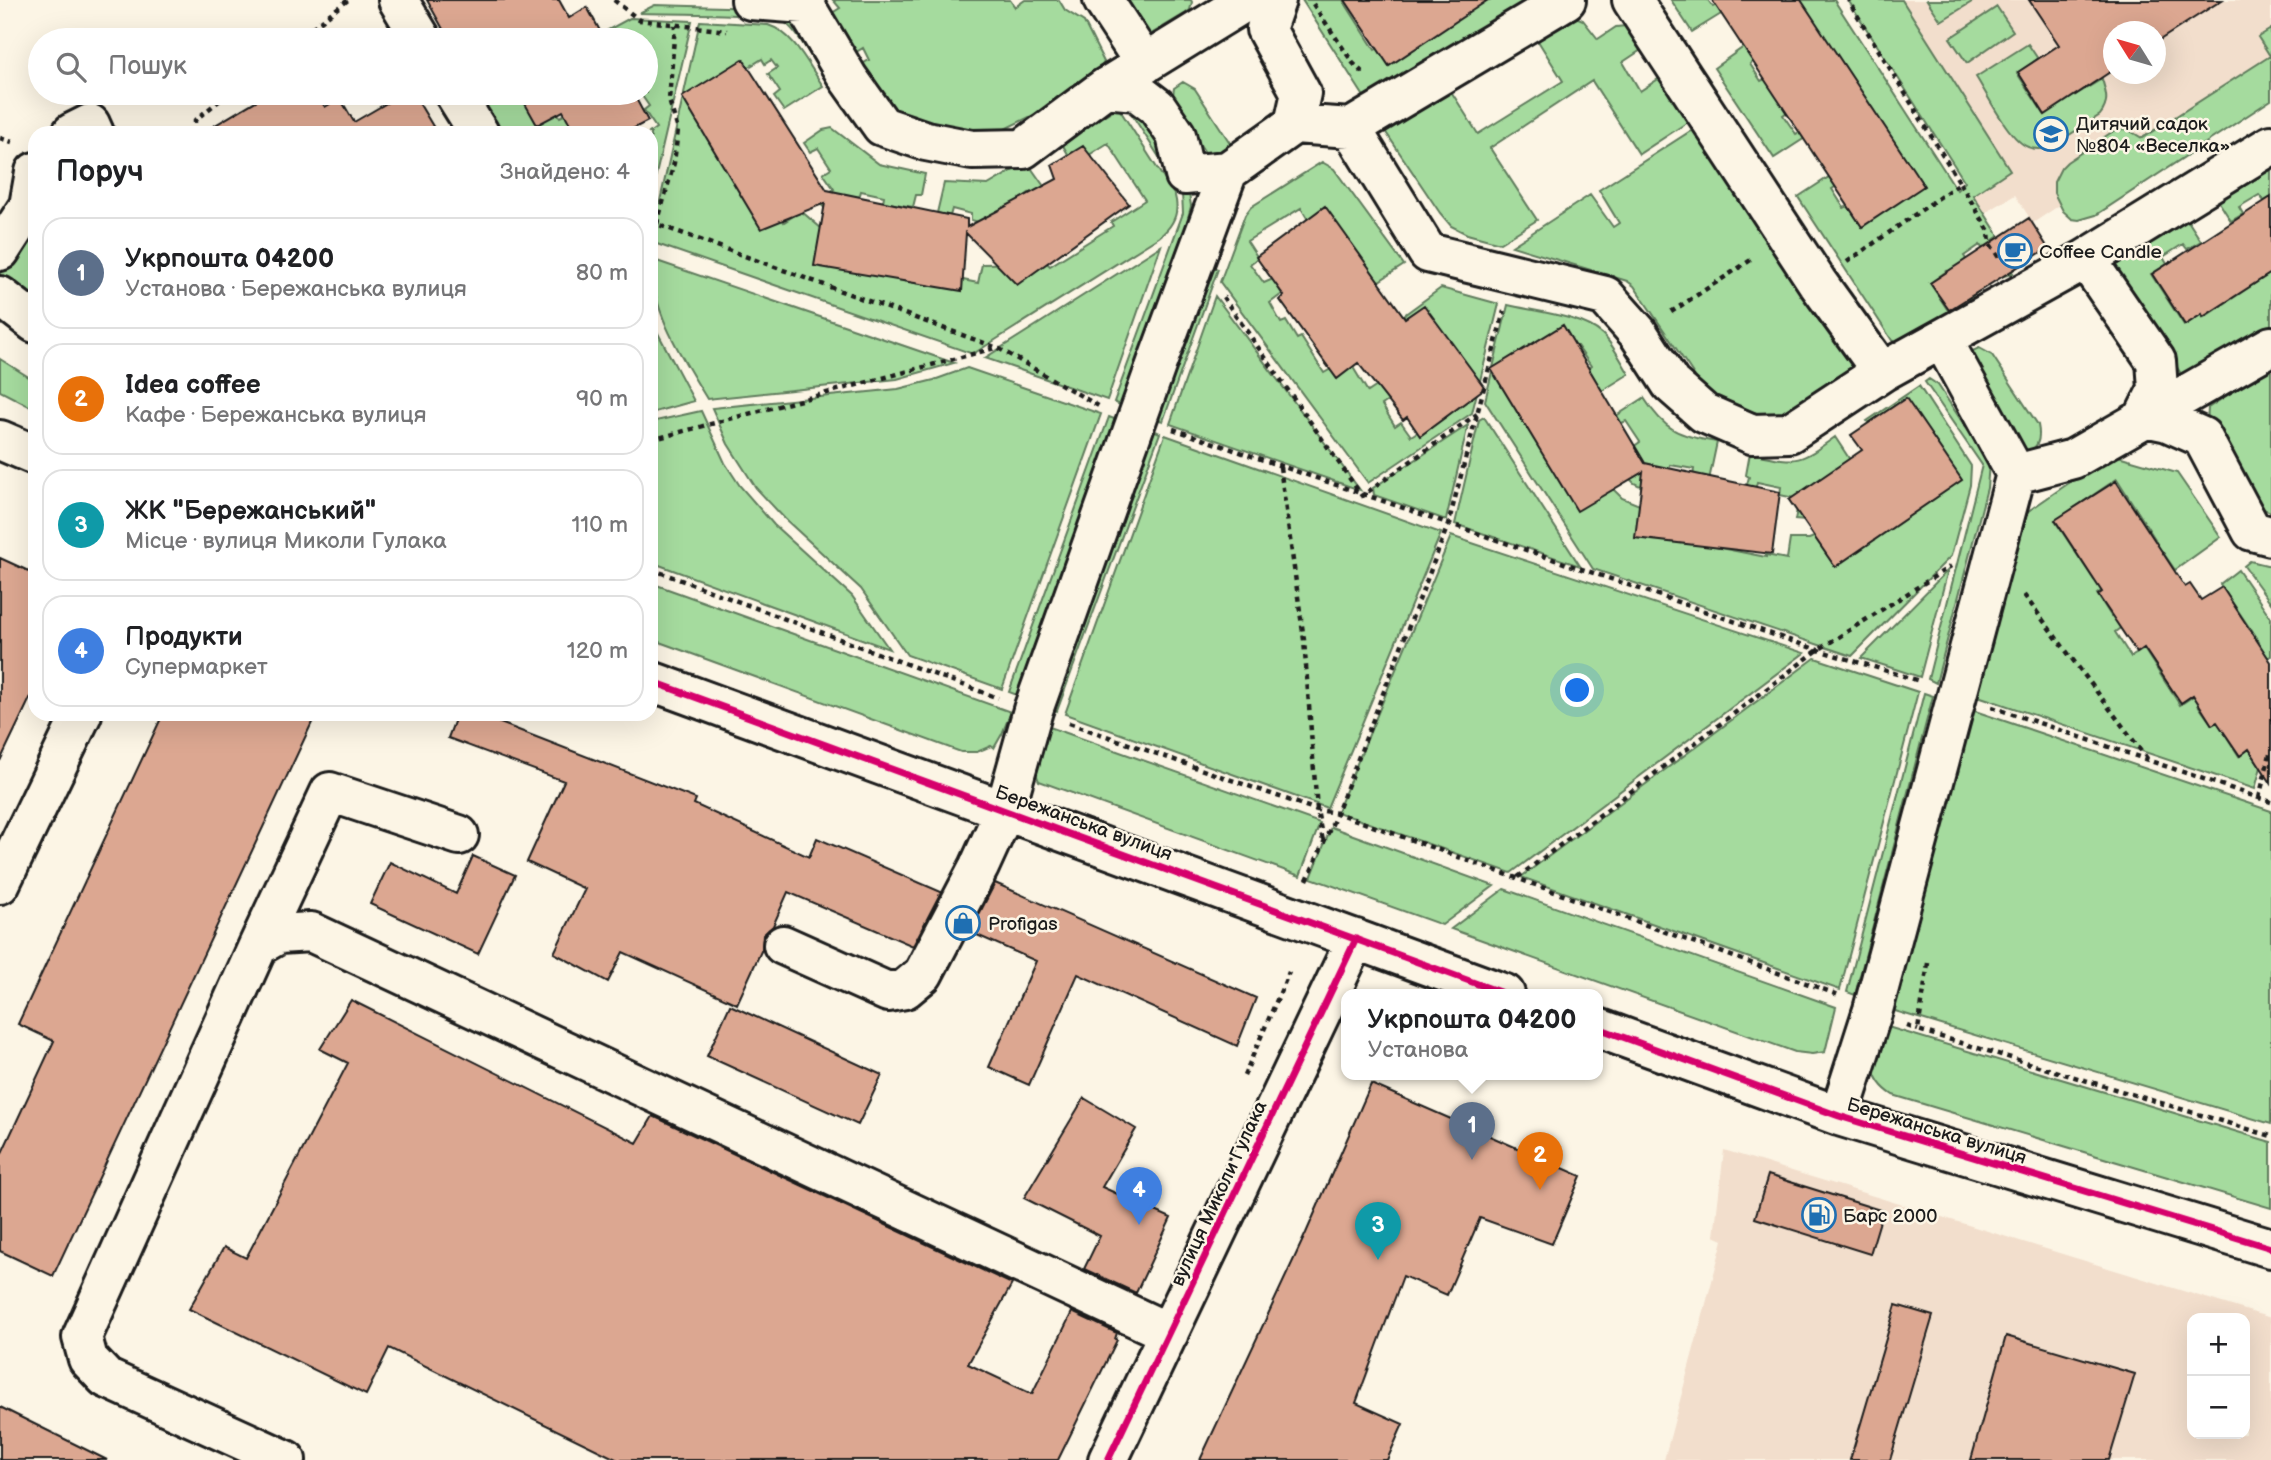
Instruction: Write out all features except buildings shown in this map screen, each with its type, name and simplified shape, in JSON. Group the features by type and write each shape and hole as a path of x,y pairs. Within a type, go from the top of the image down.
{"street":[{"path":"398,0 415,28"},
{"path":"1103,0 1145,64"},
{"path":"745,16 804,4 848,78 882,126 926,141 972,150 1023,149 1105,88 1248,0"},
{"path":"1276,0 1266,29 1301,93 1294,124"},
{"path":"1105,88 1136,91 1157,107 1176,135 1185,175 1228,171 1294,124 1351,128 1566,0"},
{"path":"1632,0 1817,282 1882,372"},
{"path":"462,105 475,126"},
{"path":"1351,128 1428,253 1605,296 1638,333 1671,384 1704,413 1752,433 1790,433 1882,372 2086,259 2271,145"},
{"path":"783,945 888,992 905,989 923,974 979,867 1005,810 1032,710 1228,171"},
{"path":"0,251 28,208"},
{"path":"2086,259 2155,361 2158,389 2144,417"},
{"path":"0,296 28,318"},
{"path":"1839,1116 1873,1010 2016,474 1942,339"},
{"path":"2016,474 2073,459 2271,346"},
{"path":"2144,417 2168,422 2202,437 2252,531 2271,536"},
{"path":"0,440 28,452"},
{"name":"Бережанська вулиця","path":"658,684 1491,989"},
{"path":"4,868 78,721"},
{"path":"286,1460 106,1378 88,1359 82,1336 330,792 459,835"},
{"path":"258,946 279,934 311,932 1169,1333"},
{"name":"вулиця Миколи Гулака","path":"1108,1460 1356,939"},
{"name":"Бережанська вулиця","path":"1603,1030 1839,1116 2271,1248"}],"path":[{"path":"312,28 348,0"},
{"path":"614,0 639,20 675,24 745,16"},
{"path":"1848,0 1989,231 1990,244 2023,294"},
{"path":"658,220 674,163 678,130 669,100 675,24"},
{"path":"195,126 195,120 214,105"},
{"path":"1817,282 1960,183"},
{"path":"658,224 998,348 1106,410"},
{"path":"1638,333 1787,236"},
{"path":"1216,288 1362,496"},
{"path":"1302,891 1337,813 1448,525 1507,302"},
{"path":"658,438 998,348"},
{"path":"1362,496 1477,414"},
{"path":"1167,428 2271,802"},
{"path":"1280,467 1304,640 1317,810 1324,842"},
{"path":"1518,878 1818,650 1954,564"},
{"path":"658,572 1001,699"},
{"path":"2021,590 2149,762"},
{"path":"1059,719 1317,810 1337,813 1845,998"},
{"path":"2259,798 2271,750"},
{"path":"1929,962 1918,1030 2271,1136"}],"shaded area":[{"name":"Дитячий садок №804 «Веселка»","path":"1854,0 2271,0 2271,63 2033,223 2015,195 1985,213"},
{"path":"1724,1150 2271,1318 2271,1460 1664,1460 1723,1240 1714,1236"}],"green space":[{"path":"833,0 1010,0 1015,7 1025,0 1059,0 1065,10 1084,22 1104,62 1094,80 1050,107 984,139 891,121 855,68 869,60 863,48 848,57 824,18 840,8"},
{"path":"1089,0 1192,2 1186,13 1141,40"},
{"path":"1302,0 1343,0 1375,50 1459,0 1548,0 1370,106"},
{"path":"1671,0 1708,0 1713,7 1721,2 1726,11 1692,32"},
{"path":"1796,0 1834,0 1957,190 1965,182 1848,0 1902,0 2010,170 1973,195 1999,236 1993,240 2013,273 2001,277 1980,245 1964,256 1984,287 1968,299 1947,271 1930,283 1949,312 1895,345 1798,197 1832,175 1838,185 1832,189 1844,208 1851,205"},
{"path":"1927,0 1975,0 1941,21"},
{"path":"655,5 759,8 788,19 831,81 828,84 802,42 784,22 738,15 639,13"},
{"path":"1997,7 2013,31 1967,63 1950,38"},
{"path":"1571,15 1583,20 1598,39 1616,27 1626,26 1647,46 1623,62 1640,91 1666,74 1694,118 1639,154 1592,81 1490,148 1537,220 1500,243 1467,234 1451,226 1381,125 1447,85 1478,134 1563,81 1533,33"},
{"path":"630,18 692,21 658,166 658,126 655,126 644,110 648,105 658,105 658,28 612,28"},
{"path":"700,21 768,25 777,29 800,50 823,86 784,111 774,97 780,92 768,74 777,68 771,60 765,64 762,59 703,96 784,222 801,211 821,228 958,279 978,283 982,264 1047,263 1050,266 1113,226 1111,222 1145,200 1108,143 1078,162 1079,173 1061,142 1118,107 1175,196 1176,208 1174,219 1159,237 973,354 658,244 660,201"},
{"path":"2271,29 2271,100 2096,215 2079,220 2072,219 2063,211 2054,193 2054,182 2067,162 2115,130 2127,129 2142,138 2270,56 2258,37"},
{"path":"1748,44 1758,58 1750,64 1761,81 1769,77 1790,110 1783,115 1796,134 1804,130 1808,136 1774,158 1714,68"},
{"path":"2028,44 2038,59 2017,73 2044,114 2102,79 2106,102 2100,115 2049,148 2033,149 2013,136 1976,77"},
{"path":"1183,82 1195,89 1234,149 1210,160 1172,102 1174,88"},
{"path":"480,105 552,105 560,117 570,112 580,125 578,126 493,126"},
{"path":"1129,110 1144,119 1188,187 1191,206 1181,245 1122,406 1114,402 1183,213 1182,193"},
{"path":"1700,125 1854,359 1849,376 1783,418 1768,420 1723,410 1700,384 1634,286 1627,281 1512,246 1590,195 1613,227 1619,223 1599,190"},
{"path":"832,128 879,164 925,174 921,195 916,195 913,207 883,202 884,196 861,191 859,198 826,209 817,201 834,189 823,173 831,168 818,148 810,152 804,143 823,130"},
{"path":"2271,154 2271,197 2264,201 2259,195 2239,207 2243,214 2231,221 2212,191"},
{"path":"1027,162 1048,192 1035,201 1029,193 987,224 971,220 971,214 952,209 950,216 937,213 944,183 988,185"},
{"path":"1322,162 1334,169 1404,265 1354,297 1301,208 1247,241 1258,258 1250,264 1264,283 1273,279 1282,294 1270,303 1281,323 1286,321 1297,339 1301,337 1324,373 1348,359 1368,392 1377,386 1388,401 1382,405 1395,426 1401,422 1411,436 1463,403 1404,315 1441,288 1499,304 1472,413 1368,483 1220,282 1245,215 1251,207"},
{"path":"2181,210 2201,241 2187,249 2183,244 2163,257 2167,264 2151,274 2184,325 2202,314 2204,317 2271,273 2271,340 2192,392 2113,262"},
{"path":"28,239 28,296 0,278 0,260"},
{"path":"1161,246 1107,400 985,358"},
{"path":"658,261 954,363 897,379 707,399 678,350 658,303"},
{"path":"1208,265 1218,269 1163,421 1153,418"},
{"path":"1215,296 1360,490 1170,424"},
{"path":"1508,305 1583,323 1602,334 1617,353 1629,374 1597,394 1583,372 1591,366 1577,346 1570,351 1607,483 1622,498 1642,506 1655,535 1766,557 1787,559 1790,539 1809,539 1829,531 1884,446 1867,421 1919,386 1971,466 1970,485 1951,556 1852,656 1593,569 1485,401"},
{"path":"658,333 694,401 658,411"},
{"path":"1979,348 1992,355 2038,425 2037,444 2032,449 2022,452 1968,353"},
{"path":"0,359 28,377 28,405 0,391"},
{"path":"2271,366 2271,512 2263,509 2253,499 2207,426 2208,408"},
{"path":"967,368 1101,414 1002,689 907,655 861,589 785,519 756,488 728,444 712,408 898,389"},
{"path":"1929,379 1938,385 1989,463 1987,488 1936,683 1928,679 1982,465 1925,382"},
{"path":"1644,398 1659,418 1674,430 1717,442 1709,480 1693,476 1694,469 1670,465 1668,472 1646,489 1634,483 1624,473 1633,447 1640,442 1626,421 1618,425 1613,418"},
{"path":"701,411 725,463 740,486 774,525 852,596 889,649 658,565 658,420"},
{"path":"1109,417 1117,420 1017,695 1009,692"},
{"path":"1484,417 1580,566 1455,524 1479,420"},
{"path":"1468,425 1446,520 1374,495 1373,488"},
{"path":"1149,428 1160,433 1057,711 1046,707"},
{"path":"1165,435 1441,533 1327,808 1065,714"},
{"path":"1835,437 1854,466 1806,521 1795,520 1799,499 1780,495 1781,487 1757,482 1755,490 1746,488 1750,453 1795,459 1811,453"},
{"path":"2111,454 2177,473 2221,537 2175,570 2162,551 2150,543 2155,539 2117,479 2055,521 2094,580 2105,588 2097,594 2111,616 2119,611 2127,623 2115,632 2131,657 2144,649 2180,705 2199,692 2204,700 2198,705 2212,725 2226,717 2234,728 2225,734 2239,756 2249,749 2261,767 2255,789 1975,695 2024,514"},
{"path":"1451,536 1804,653 1511,873 1337,812"},
{"path":"2250,561 2271,566 2271,603 2244,566"},
{"path":"1948,570 1920,677 1861,658"},
{"path":"2238,570 2271,618 2271,656 2260,662 2251,648 2259,642 2220,584"},
{"path":"658,586 1011,712 994,748 991,746 977,752 961,752 658,642"},
{"path":"1815,658 1918,692 1840,990 1521,877"},
{"path":"1924,693 1933,696 1855,995 1847,992"},
{"path":"1963,707 2271,811 2271,1124 1885,1008"},
{"path":"1041,724 1320,823 1300,876 1039,781 1035,771"},
{"path":"1331,827 1494,886 1442,925 1311,878"},
{"path":"1504,889 1836,1007 1825,1052 1795,1052 1451,929"},
{"path":"1881,1025 2271,1142 2271,1208 1893,1095 1875,1076 1873,1067"}],"cycle path":[{"path":"658,684 1491,989"},
{"path":"1108,1460 1356,939"},
{"path":"1603,1030 1839,1116 2271,1248"}],"place":[{"name":"Дитячий садок №804 «Веселка»","path":"2051,134"},
{"name":"Coffee Candle","path":"2015,251"},
{"name":"Profigas","path":"963,923"},
{"name":"Укрпошта 04200","path":"1472,1160"},
{"name":"Idea coffee","path":"1540,1190"},
{"name":"Барс 2000","path":"1819,1215"},
{"name":"Продукти","path":"1139,1225"},
{"name":"ЖК \"Бережанський\"","path":"1378,1260"}]}
